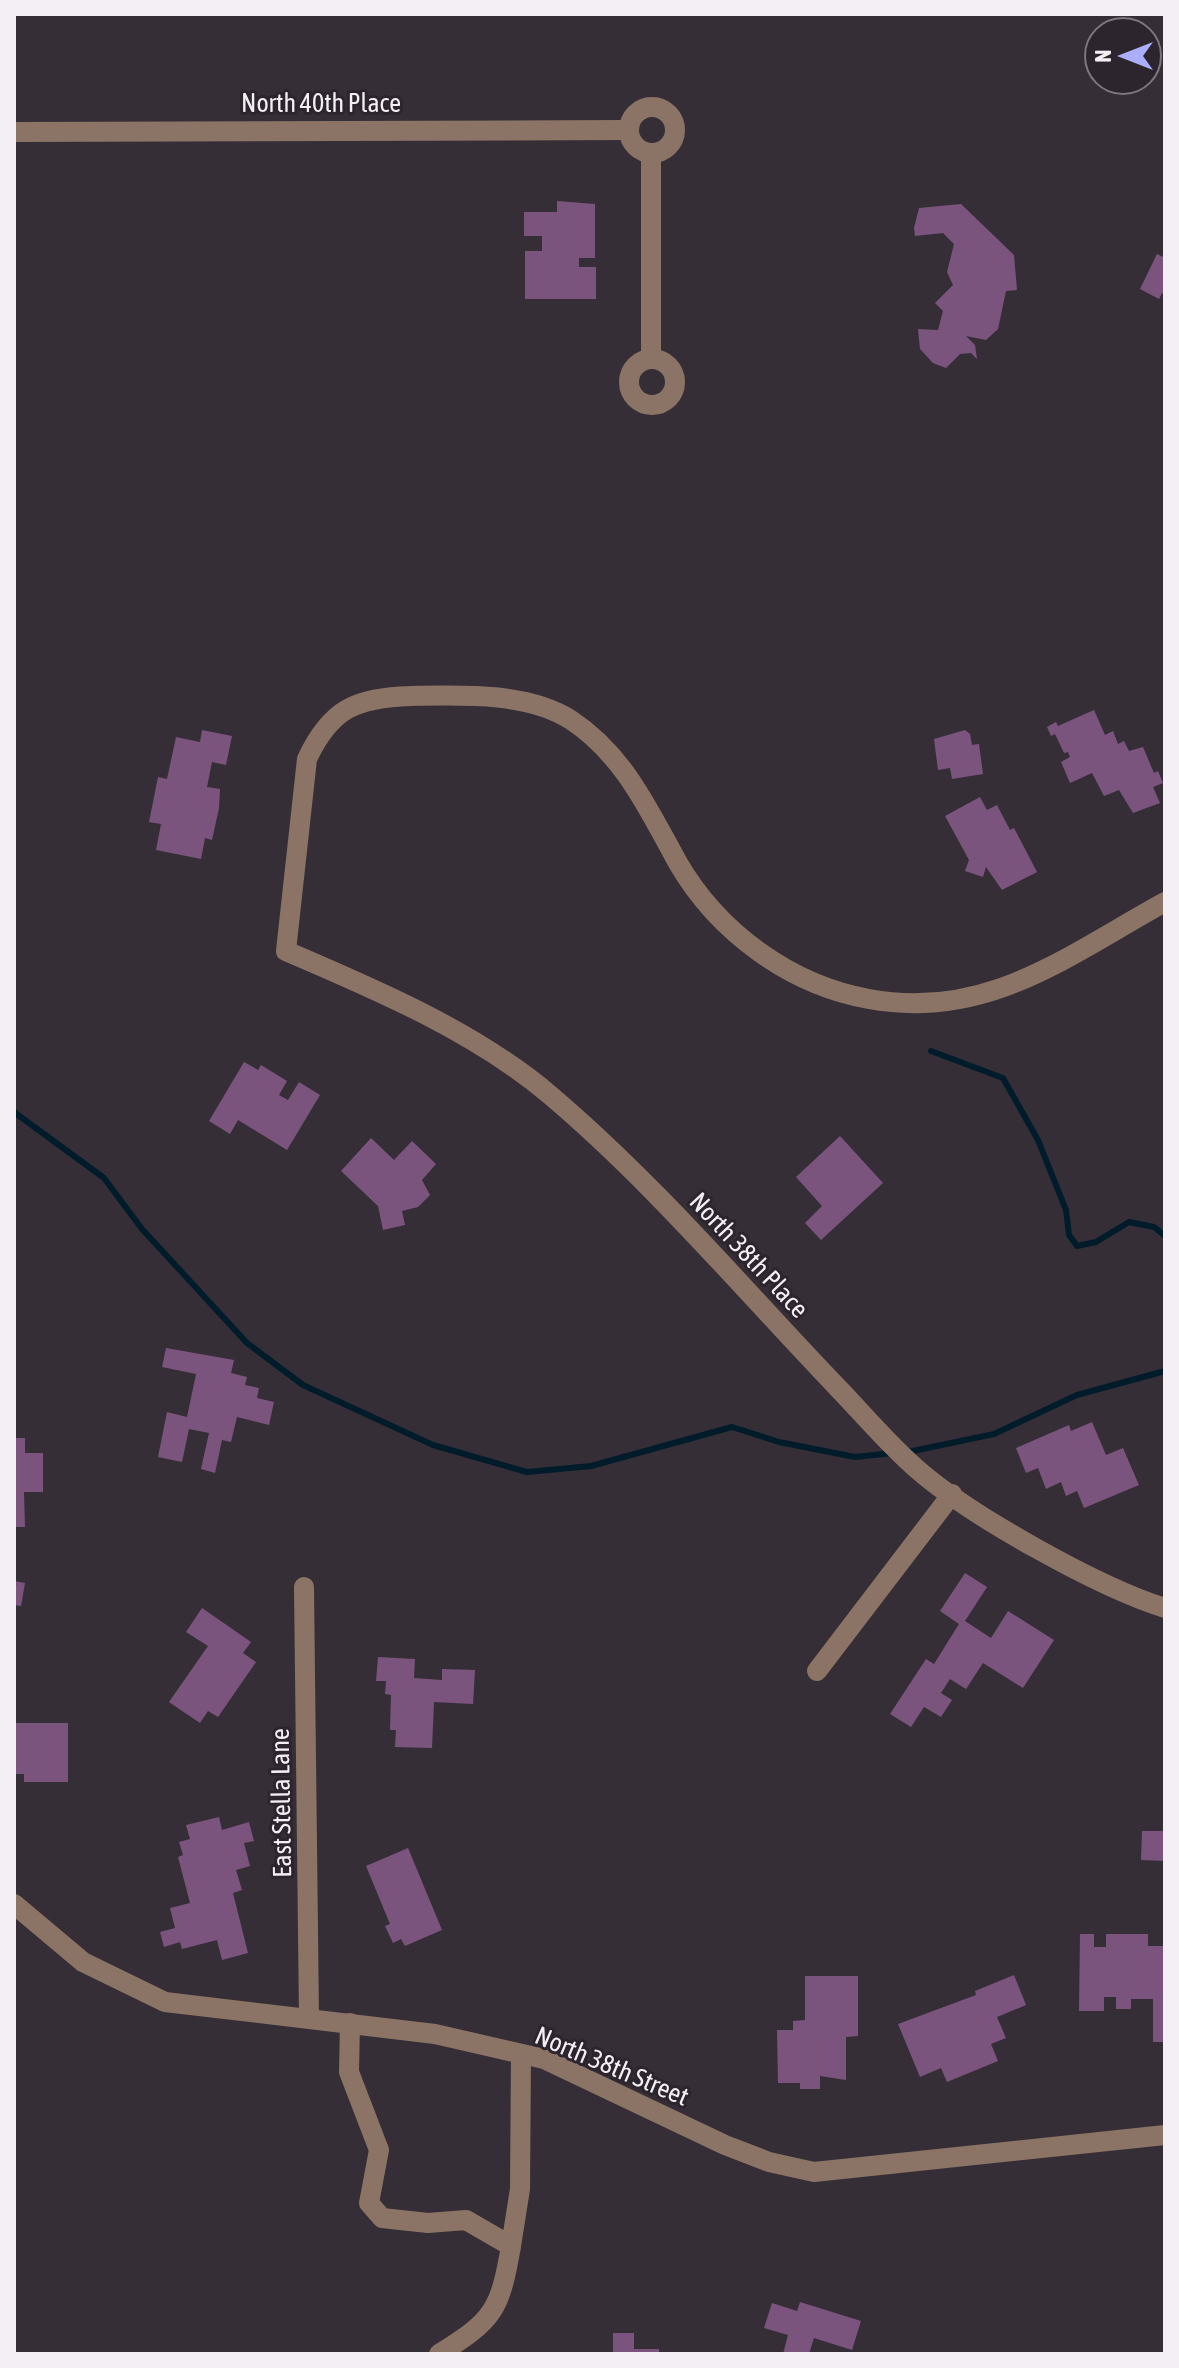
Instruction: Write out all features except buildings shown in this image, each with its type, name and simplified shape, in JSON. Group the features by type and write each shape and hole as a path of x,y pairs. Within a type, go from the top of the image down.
{"street":[{"path":"647,107 669,114 675,128 672,143 651,154 637,149 628,130 634,115 647,107"},
{"name":"North 40th Place","path":"14,132 628,130"},
{"path":"651,154 651,359"},
{"name":"North 38th Place","path":"1165,902 1051,967 1005,989 934,1003 867,999 810,981 749,945 710,909 680,865 627,773 596,740 569,719 531,703 473,697 375,698 340,711 321,730 307,759 286,951 381,991 487,1052 547,1092 604,1142 687,1225 919,1471 1059,1559 1165,1608"},
{"path":"817,1671 952,1494"},
{"name":"East Stella Lane","path":"304,1587 309,2018"},
{"name":"North 38th Street","path":"14,1904 83,1962 165,2002 218,2011 309,2018 435,2034 544,2059 725,2145 769,2162 814,2172 1165,2135"},
{"path":"350,2023 349,2072 379,2150 369,2203 382,2218 428,2223 466,2220 511,2246"},
{"path":"439,2354 475,2332 502,2297 520,2189 521,2054"}],"waterway":[{"path":"931,1051 1003,1078 1038,1140 1066,1210 1069,1235 1077,1246 1096,1242 1129,1222 1154,1227 1165,1236"},
{"path":"14,1112 104,1178 142,1229 247,1343 303,1385 433,1445 527,1472 591,1466 732,1427 779,1442 855,1457 893,1453"},
{"path":"908,1452 994,1434 1077,1395 1165,1371"}]}
